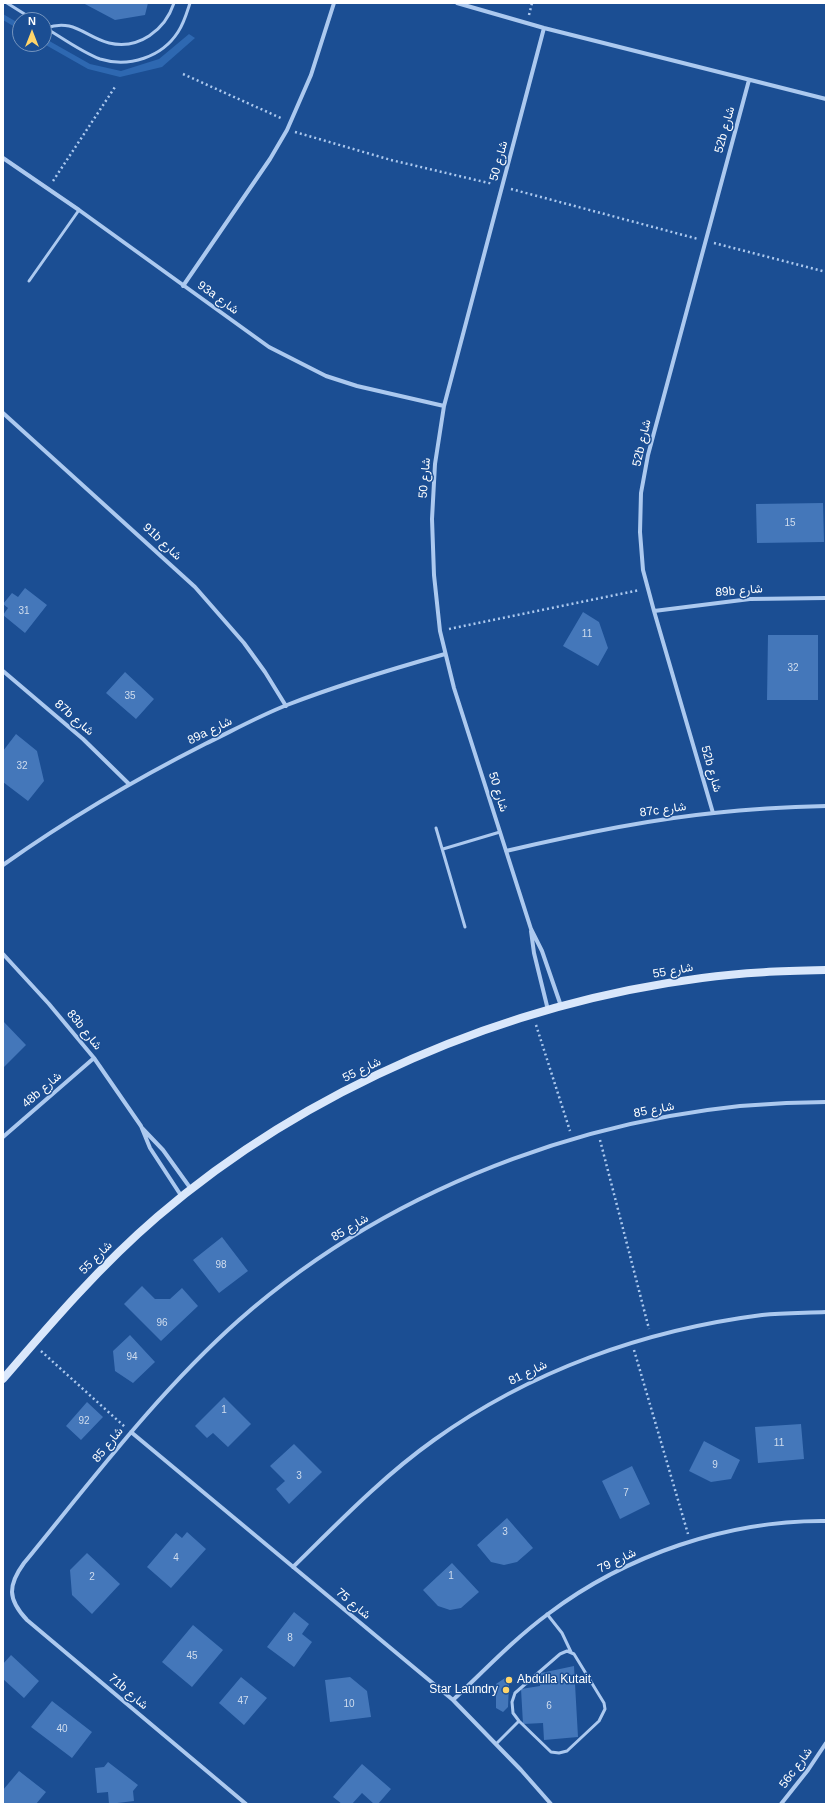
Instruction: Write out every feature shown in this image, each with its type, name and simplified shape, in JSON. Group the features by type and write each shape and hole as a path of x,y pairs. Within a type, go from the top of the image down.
{"street":[{"path":"183,286 270,159 287,130 311,75 334,3"},
{"path":"457,3 544,28 826,99"},
{"name":"شارع 50","path":"544,28 444,406 435,464 432,519 434,575 440,631 445,654 531,929 542,951 561,1006"},
{"name":"52b شارع","path":"713,813 648,588 644,570 640,532 641,493 648,455 749,80"},
{"name":"93a شارع","path":"3,158 49,188 269,347 326,376 357,386 444,406"},
{"name":"91b شارع","path":"3,413 44,448 195,587 244,643 265,672 286,706"},
{"name":"89b شارع","path":"654,611 750,599 826,598"},
{"name":"89a شارع","path":"3,865 70,819 129,784 286,706 346,684 445,654"},
{"name":"87b شارع","path":"3,671 83,739 129,784"},
{"name":"87c شارع","path":"506,851 597,831 713,813 774,808 826,806"},
{"name":"شارع 50","path":"531,929 534,953 548,1010"},
{"name":"83b شارع","path":"3,954 50,1004 94,1058 140,1126 162,1150 192,1189"},
{"name":"شارع 55","path":"3,1380 100,1270 182,1197 241,1153 290,1122 354,1086 414,1058 475,1034 561,1006 630,990 702,978 774,971 826,970"},
{"name":"48b شارع","path":"3,1137 94,1058"},
{"name":"شارع 85","path":"12,1587 14,1576 24,1563 131,1432 190,1367 239,1320 289,1280 341,1244 396,1212 453,1184 512,1159 573,1139 646,1121 720,1108 795,1102 826,1102"},
{"name":"83b شارع","path":"140,1126 150,1148 182,1197"},
{"name":"شارع 81","path":"293,1567 385,1479 440,1436 480,1410 529,1383 579,1361 632,1342 696,1326 763,1315 826,1312"},
{"name":"شارع 75","path":"131,1432 454,1700 551,1804"},
{"name":"شارع 79","path":"454,1700 517,1640 547,1614 607,1576 636,1562 691,1542 721,1534 767,1525 826,1521"},
{"name":"71b شارع","path":"12,1587 13,1601 17,1610 26,1620 246,1804"},
{"name":"56c شارع","path":"781,1804 808,1770 826,1743"}],"lane":[{"path":"7,3 21,12"},
{"path":"52,26 65,24 108,43 126,43 145,38 161,28 170,14 174,3"},
{"path":"52,31 100,59 117,62 135,61 152,56 167,45 178,31 190,3"},
{"path":"29,281 79,210"},
{"path":"436,828 465,927"},
{"path":"443,849 500,832"},
{"path":"547,1614 562,1633 571,1652 574,1654 604,1703 605,1710 599,1721 567,1751 559,1753 552,1752 519,1721 513,1712 512,1702 515,1693 560,1654 567,1651 571,1652"},
{"path":"496,1744 519,1721"}],"path":[{"path":"183,74 290,123"},
{"path":"49,188 115,87"},
{"path":"287,130 391,160 502,187 826,272"},
{"path":"440,631 648,588"},
{"path":"533,1015 573,1139"},
{"path":"598,1133 651,1337"},
{"path":"632,1342 691,1542"},
{"path":"34,1344 131,1432"}],"shaded area":[{"path":"3,14 12,19 12,25 3,20"},
{"path":"189,34 195,38 162,67 120,77 88,69 52,49 52,43 90,64 121,71 159,59"}],"building":[{"path":"83,3 148,3 145,15 115,20"},
{"path":"823,503 824,542 757,543 756,504"},
{"path":"25,588 47,605 25,633 3,615 8,608 3,604 12,593 18,597"},
{"path":"583,612 599,622 608,648 598,666 563,646"},
{"path":"768,635 818,635 818,700 767,700"},
{"path":"125,672 154,699 136,719 106,693"},
{"path":"16,734 37,751 44,781 28,801 3,782 3,751"},
{"path":"3,1021 26,1045 3,1068"},
{"path":"222,1237 248,1271 219,1293 193,1260"},
{"path":"142,1286 155,1299 170,1299 182,1288 198,1306 161,1341 124,1304"},
{"path":"130,1335 155,1362 133,1383 115,1371 113,1351"},
{"path":"224,1397 251,1424 228,1447 213,1433 207,1438 195,1426"},
{"path":"87,1402 103,1417 81,1440 66,1426"},
{"path":"801,1424 804,1459 758,1463 755,1427"},
{"path":"704,1441 740,1460 731,1479 711,1482 689,1471"},
{"path":"294,1444 322,1472 289,1504 276,1489 285,1481 270,1466"},
{"path":"632,1466 650,1504 620,1519 602,1481"},
{"path":"507,1518 533,1548 517,1562 504,1565 491,1562 477,1545"},
{"path":"187,1532 206,1549 171,1588 147,1567 176,1533 182,1538"},
{"path":"87,1553 120,1584 92,1614 72,1595 70,1570"},
{"path":"452,1563 479,1592 461,1608 450,1610 438,1606 423,1590"},
{"path":"294,1612 309,1624 302,1634 312,1642 294,1667 267,1647"},
{"path":"193,1625 223,1650 192,1687 162,1662"},
{"path":"11,1655 39,1681 24,1698 3,1679 3,1664"},
{"path":"574,1666 578,1737 544,1740 543,1723 523,1724 521,1689 540,1686 541,1673"},
{"path":"241,1677 267,1698 244,1725 219,1703"},
{"path":"350,1677 367,1691 371,1717 330,1722 325,1680"},
{"path":"505,1678 509,1684 508,1707 503,1712 496,1708 496,1684"},
{"path":"52,1701 92,1732 72,1758 31,1727"},
{"path":"108,1762 138,1785 133,1791 134,1801 109,1804 108,1792 97,1793 95,1768 104,1767"},
{"path":"362,1764 391,1789 378,1804 374,1804 362,1793 352,1804 342,1804 333,1797"},
{"path":"19,1771 46,1792 36,1804 3,1804 3,1790"}],"place":[{"name":"Abdulla Kutait","path":"509,1680"},
{"name":"Star Laundry","path":"506,1690"}]}
